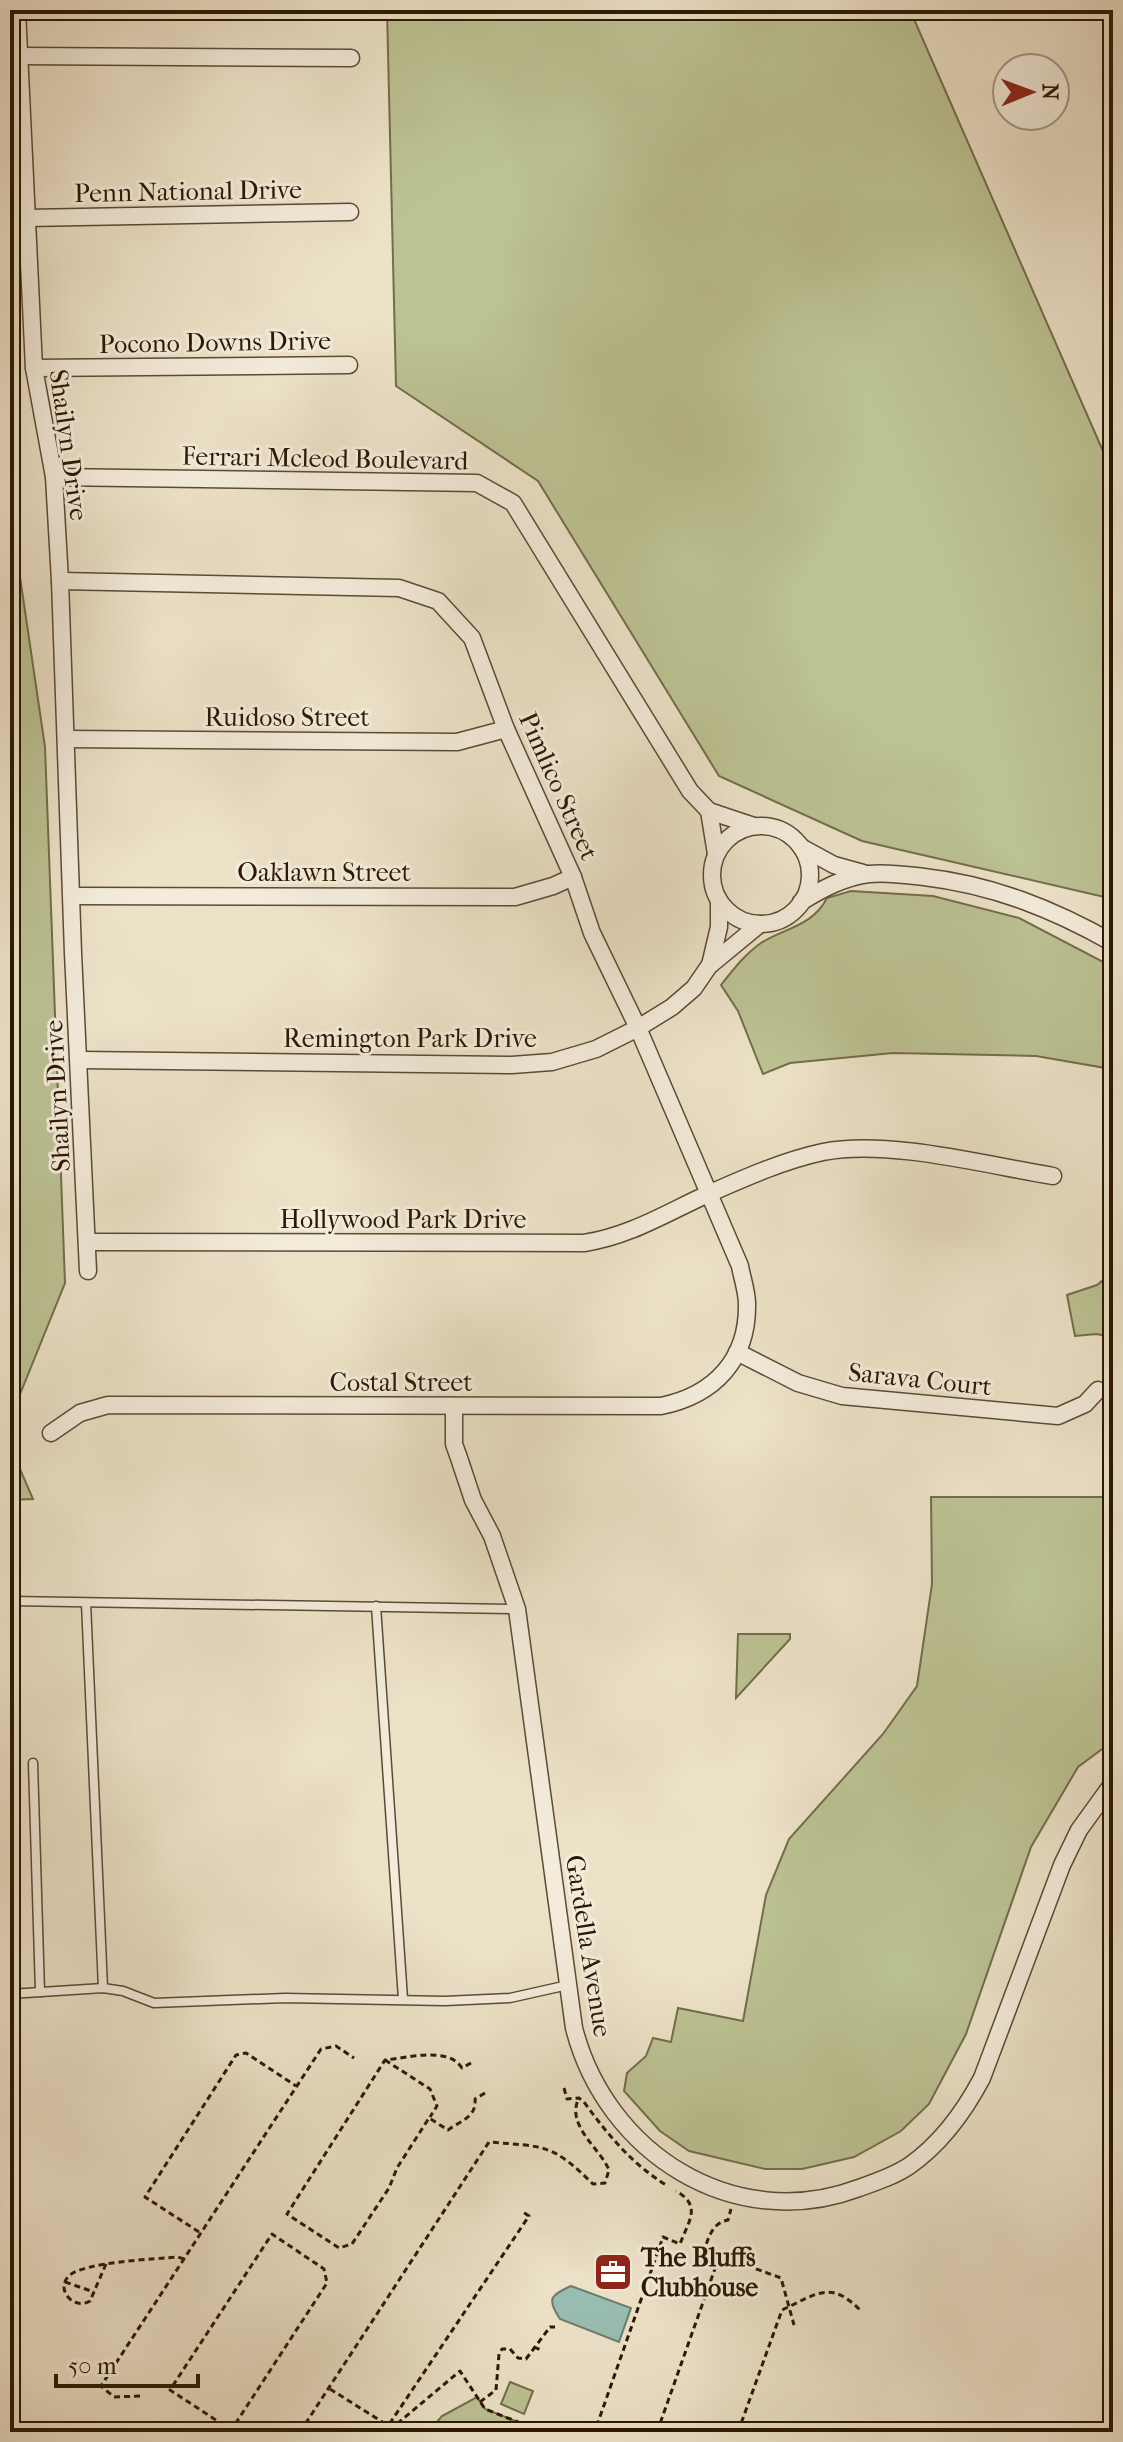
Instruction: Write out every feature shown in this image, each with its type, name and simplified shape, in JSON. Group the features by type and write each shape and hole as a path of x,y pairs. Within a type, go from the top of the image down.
{"street":[{"name":"Shailyn Drive","path":"17,10 34,368 54,477 60,581 88,1271"},
{"path":"19,56 351,58"},
{"name":"Penn National Drive","path":"27,218 350,212"},
{"name":"Pocono Downs Drive","path":"34,368 349,365"},
{"name":"Ferrari Mcleod Boulevard","path":"54,477 477,483 513,503 690,791 709,811"},
{"name":"Pimlico Street","path":"60,581 399,588 438,601 472,638 506,729 573,877 592,933 638,1028 740,1266 747,1300 745,1330 737,1352"},
{"name":"Ruidoso Street","path":"66,739 457,742 506,729"},
{"path":"716,854 709,811 754,826"},
{"path":"801,847 810,871 808,887 801,902 790,914 776,922 760,924 737,918 719,901 713,886 712,870 716,854 725,841 738,831 769,826 784,832 801,847 834,865 868,874 900,874 981,886 1071,919 1113,943"},
{"path":"801,902 838,882 868,874"},
{"name":"Oaklawn Street","path":"72,896 515,897 573,877"},
{"name":"Remington Park Drive","path":"709,966 719,927 719,901"},
{"name":"Remington Park Drive","path":"80,1060 512,1065 552,1062 596,1049 672,1007 694,988 709,966 760,924"},
{"name":"Hollywood Park Drive","path":"87,1242 584,1243 611,1239 635,1230 709,1194 799,1159 851,1149 888,1149 1053,1176"},
{"name":"Sarava Court","path":"737,1352 815,1390 880,1401 1058,1416 1085,1404 1098,1390"},
{"name":"Costal Street","path":"51,1433 80,1413 108,1405 643,1407 672,1404 709,1386 732,1363 737,1352"},
{"name":"Gardella Avenue","path":"454,1406 454,1444 473,1500 492,1536 517,1609 574,2028 582,2058 613,2110 658,2156 685,2177 712,2189 756,2199 823,2199 854,2190 908,2167 950,2129 982,2078 1062,1865 1079,1830 1113,1783"}],"lane":[{"path":"10,1601 517,1609"},
{"path":"86,1603 103,1988"},
{"path":"376,1606 403,1999"},
{"path":"33,1763 40,1992"},
{"path":"10,1994 103,1988 123,1991 154,2003 285,1998 445,2001 510,1998 568,1985"}],"path":[{"path":"140,2396 114,2397 101,2386 321,2049 336,2046 354,2058"},
{"path":"201,2233 145,2197 236,2055 246,2053 296,2086"},
{"path":"385,2060 443,2055 455,2060 462,2068 471,2063"},
{"path":"385,2060 430,2089 437,2106 352,2244 339,2248 287,2214 385,2060"},
{"path":"564,2088 567,2099 579,2098"},
{"path":"429,2118 448,2130 470,2116 476,2105 475,2099 485,2093"},
{"path":"300,2432 489,2142 544,2146 566,2158 593,2184 599,2186 605,2183 609,2170 576,2118 574,2107 579,2098"},
{"path":"579,2098 619,2148 647,2173 687,2197 692,2204 680,2244 663,2237 596,2428 603,2432"},
{"path":"735,2194 728,2220 720,2221 714,2227 702,2258 729,2265 740,2263 781,2278 794,2325"},
{"path":"384,2432 529,2216 523,2212"},
{"path":"272,2234 324,2269 327,2283 231,2431 170,2390 272,2234"},
{"path":"106,2264 87,2304 70,2301 65,2293 65,2282 71,2274 106,2264 184,2259"},
{"path":"657,2432 717,2263"},
{"path":"65,2282 94,2292"},
{"path":"738,2432 782,2310 814,2293 831,2291 848,2298 860,2310"},
{"path":"480,2402 496,2390 502,2349 510,2349 518,2358 526,2359 546,2331 555,2327"},
{"path":"534,2347 543,2351"},
{"path":"329,2388 392,2428 460,2371 485,2409 523,2424 534,2424"}],"green space":[{"path":"387,10 910,10 1113,474 1113,899 862,841 719,776 538,481 396,386"},
{"path":"10,509 45,747 65,1283 10,1419"},
{"path":"851,891 933,896 1019,918 1113,967 1113,1075 1105,1068 1036,1056 893,1053 790,1063 763,1074 738,1011 721,985 744,957 761,943 806,921 827,898"},
{"path":"1113,1272 1113,1338 1097,1334 1075,1336 1067,1295 1097,1285"},
{"path":"10,1446 33,1499 10,1500"},
{"path":"931,1497 1113,1497 1113,1741 1078,1767 1031,1847 966,2034 929,2104 901,2131 854,2157 802,2169 765,2169 689,2151 660,2131 624,2091 627,2073 646,2056 653,2038 671,2042 678,2008 743,2021 766,1895 789,1839 883,1734 917,1686 932,1584"},
{"path":"738,1634 790,1634 790,1639 736,1698"},
{"path":"510,2382 533,2391 524,2414 501,2404"},
{"path":"477,2397 485,2409 523,2424 520,2432 428,2432 442,2416"}],"water":[{"path":"571,2286 631,2308 619,2342 560,2319 553,2306 553,2298"}],"place":[{"name":"The Bluffs Clubhouse","path":"613,2272"}]}
